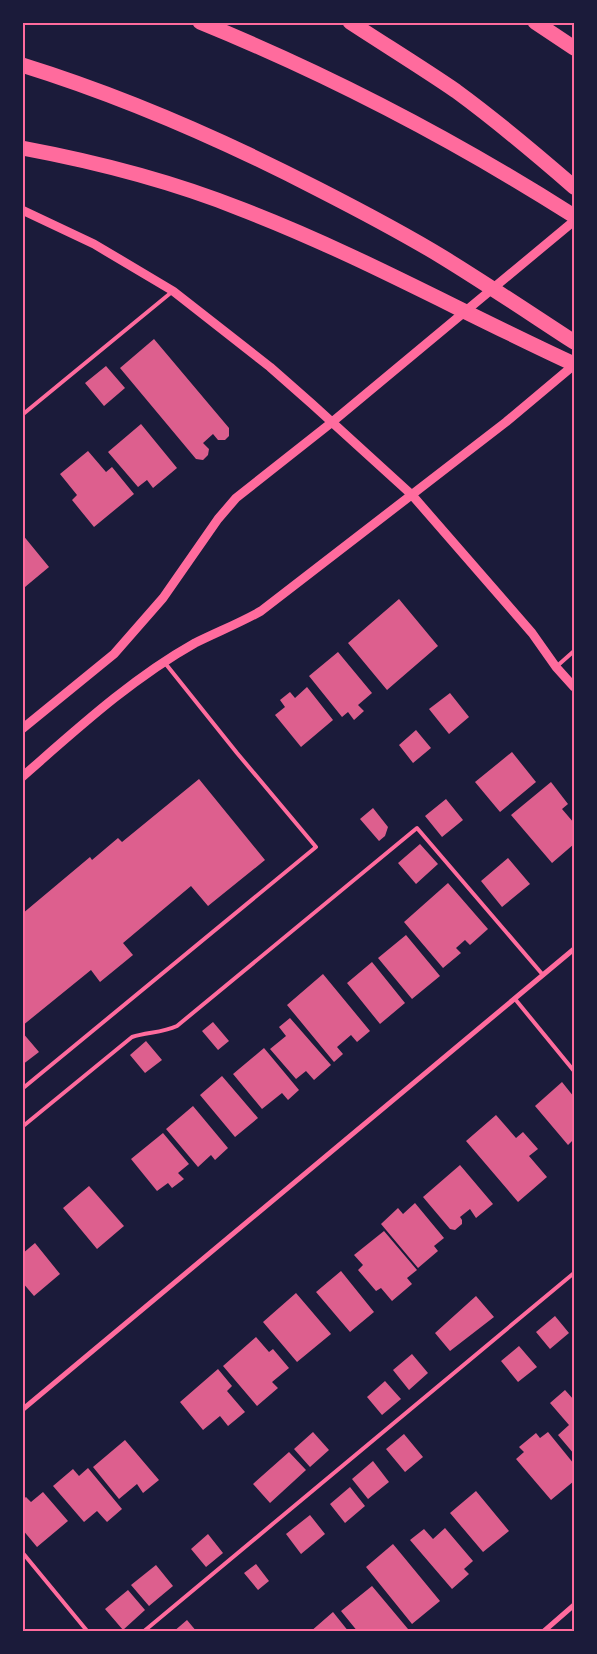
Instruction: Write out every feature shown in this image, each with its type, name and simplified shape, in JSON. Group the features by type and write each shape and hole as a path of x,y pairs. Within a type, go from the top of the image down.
{"highway":[{"path":"200,22 289,61 379,104 483,161 574,216"},
{"path":"350,22 430,73 479,108 526,145 574,187"},
{"path":"535,22 574,48"},
{"path":"22,65 116,96 238,148 288,173 444,257 574,342"},
{"path":"22,148 127,172 183,188 241,208 407,283 521,340 574,364"}],"street":[{"path":"22,210 94,244 173,290 270,367 412,495 532,633 556,667 574,687"},
{"path":"22,729 114,654 163,598 218,519 236,498 331,423 574,221"},
{"path":"22,777 92,716 131,686 196,643 261,611 506,422 574,364"},
{"path":"22,1410 574,949"},
{"path":"543,1632 574,1605"}],"lane":[{"path":"22,415 173,290"},
{"path":"556,667 574,651"},
{"path":"22,1089 316,847 165,663"},
{"path":"22,1128 132,1037 152,1031 168,1030 176,1026 417,828 543,976"},
{"path":"515,999 574,1071"},
{"path":"143,1632 574,1273"},
{"path":"22,1552 88,1632"}],"building":[{"path":"154,339 229,428 229,436 225,440 218,440 213,434 203,443 209,449 208,455 203,460 196,459 120,368"},
{"path":"106,366 125,388 104,406 85,383"},
{"path":"141,424 177,468 153,488 147,480 138,487 108,452"},
{"path":"88,451 106,472 112,467 134,494 94,527 72,500 77,495 60,474"},
{"path":"22,534 49,567 25,587 22,583"},
{"path":"399,599 438,646 387,690 348,643"},
{"path":"338,652 372,693 358,705 364,711 354,720 348,712 342,717 309,676"},
{"path":"307,687 333,720 301,747 275,715 285,707 280,700 290,692 295,698"},
{"path":"450,693 469,717 449,734 429,709"},
{"path":"416,730 431,748 413,763 399,745"},
{"path":"512,752 536,782 500,812 475,782"},
{"path":"199,779 265,860 208,906 191,886 123,943 133,955 100,982 91,970 22,1026 22,914 90,857 92,860 118,838 122,842"},
{"path":"551,782 568,804 562,809 574,823 574,844 552,863 511,815"},
{"path":"446,799 463,820 442,837 425,816"},
{"path":"373,808 388,827 385,836 379,841 360,819"},
{"path":"420,844 438,864 416,884 398,863"},
{"path":"508,858 530,884 502,907 481,881"},
{"path":"448,883 488,929 470,945 465,940 456,948 461,953 443,968 404,922"},
{"path":"406,935 440,976 412,999 378,958"},
{"path":"372,962 405,1003 380,1024 347,983"},
{"path":"323,974 370,1031 357,1042 351,1035 337,1047 343,1054 334,1062 287,1005"},
{"path":"290,1018 331,1065 314,1080 306,1071 296,1079 270,1049 286,1036 279,1027"},
{"path":"213,1022 229,1041 218,1050 202,1031"},
{"path":"22,1032 39,1052 22,1065"},
{"path":"146,1041 162,1060 145,1073 130,1055"},
{"path":"264,1048 299,1090 288,1100 282,1093 262,1109 233,1074"},
{"path":"222,1076 258,1118 235,1137 200,1095"},
{"path":"562,1082 574,1097 574,1139 568,1145 535,1106"},
{"path":"193,1106 228,1148 215,1160 211,1155 198,1167 166,1129"},
{"path":"496,1115 516,1138 523,1132 538,1149 529,1156 547,1177 518,1202 466,1141"},
{"path":"163,1133 189,1164 178,1173 184,1179 172,1188 168,1183 157,1191 131,1159"},
{"path":"460,1165 493,1204 476,1218 470,1209 460,1217 462,1224 455,1230 450,1229 423,1197"},
{"path":"89,1186 124,1226 97,1249 63,1208"},
{"path":"415,1203 444,1238 434,1246 438,1251 418,1268 381,1224 398,1208 403,1214"},
{"path":"384,1231 417,1270 407,1278 412,1284 392,1301 381,1288 376,1291 358,1270 363,1265 354,1255"},
{"path":"35,1243 60,1274 34,1296 22,1282 22,1254"},
{"path":"341,1271 374,1312 350,1332 316,1292"},
{"path":"296,1293 331,1334 297,1362 263,1322"},
{"path":"476,1296 494,1317 450,1351 435,1333"},
{"path":"555,1316 569,1333 550,1349 536,1332"},
{"path":"256,1337 269,1352 273,1349 289,1368 272,1382 278,1388 257,1406 223,1366"},
{"path":"519,1346 537,1367 518,1382 501,1361"},
{"path":"412,1354 428,1373 409,1390 393,1370"},
{"path":"218,1369 232,1386 227,1391 245,1412 228,1426 220,1416 203,1430 180,1402"},
{"path":"385,1381 401,1399 382,1415 367,1397"},
{"path":"565,1390 574,1400 574,1454 558,1435 569,1425 550,1403"},
{"path":"313,1432 329,1450 310,1467 294,1449"},
{"path":"548,1432 574,1464 574,1481 551,1500 516,1459 524,1452 519,1447 536,1433 540,1438"},
{"path":"404,1434 423,1457 405,1472 386,1449"},
{"path":"125,1440 159,1480 143,1493 137,1484 119,1499 93,1467"},
{"path":"289,1452 306,1470 270,1503 253,1484"},
{"path":"373,1461 389,1482 368,1499 352,1479"},
{"path":"88,1468 122,1509 107,1522 97,1511 84,1522 53,1486 73,1469 79,1476"},
{"path":"350,1487 365,1506 345,1523 330,1504"},
{"path":"476,1491 509,1531 483,1552 450,1513"},
{"path":"43,1492 68,1521 37,1547 22,1529 22,1500 26,1497 31,1502"},
{"path":"310,1515 325,1534 301,1554 286,1534"},
{"path":"445,1528 473,1561 464,1569 469,1574 452,1589 410,1540 424,1529 433,1539"},
{"path":"208,1534 223,1553 206,1567 191,1549"},
{"path":"393,1544 440,1601 412,1624 366,1567"},
{"path":"256,1564 269,1581 258,1590 244,1573"},
{"path":"156,1565 173,1586 149,1606 131,1585"},
{"path":"372,1586 408,1629 405,1632 358,1632 341,1611"},
{"path":"128,1590 145,1610 123,1630 105,1609"},
{"path":"333,1612 349,1632 310,1632"},
{"path":"187,1620 197,1632 173,1632"}]}
